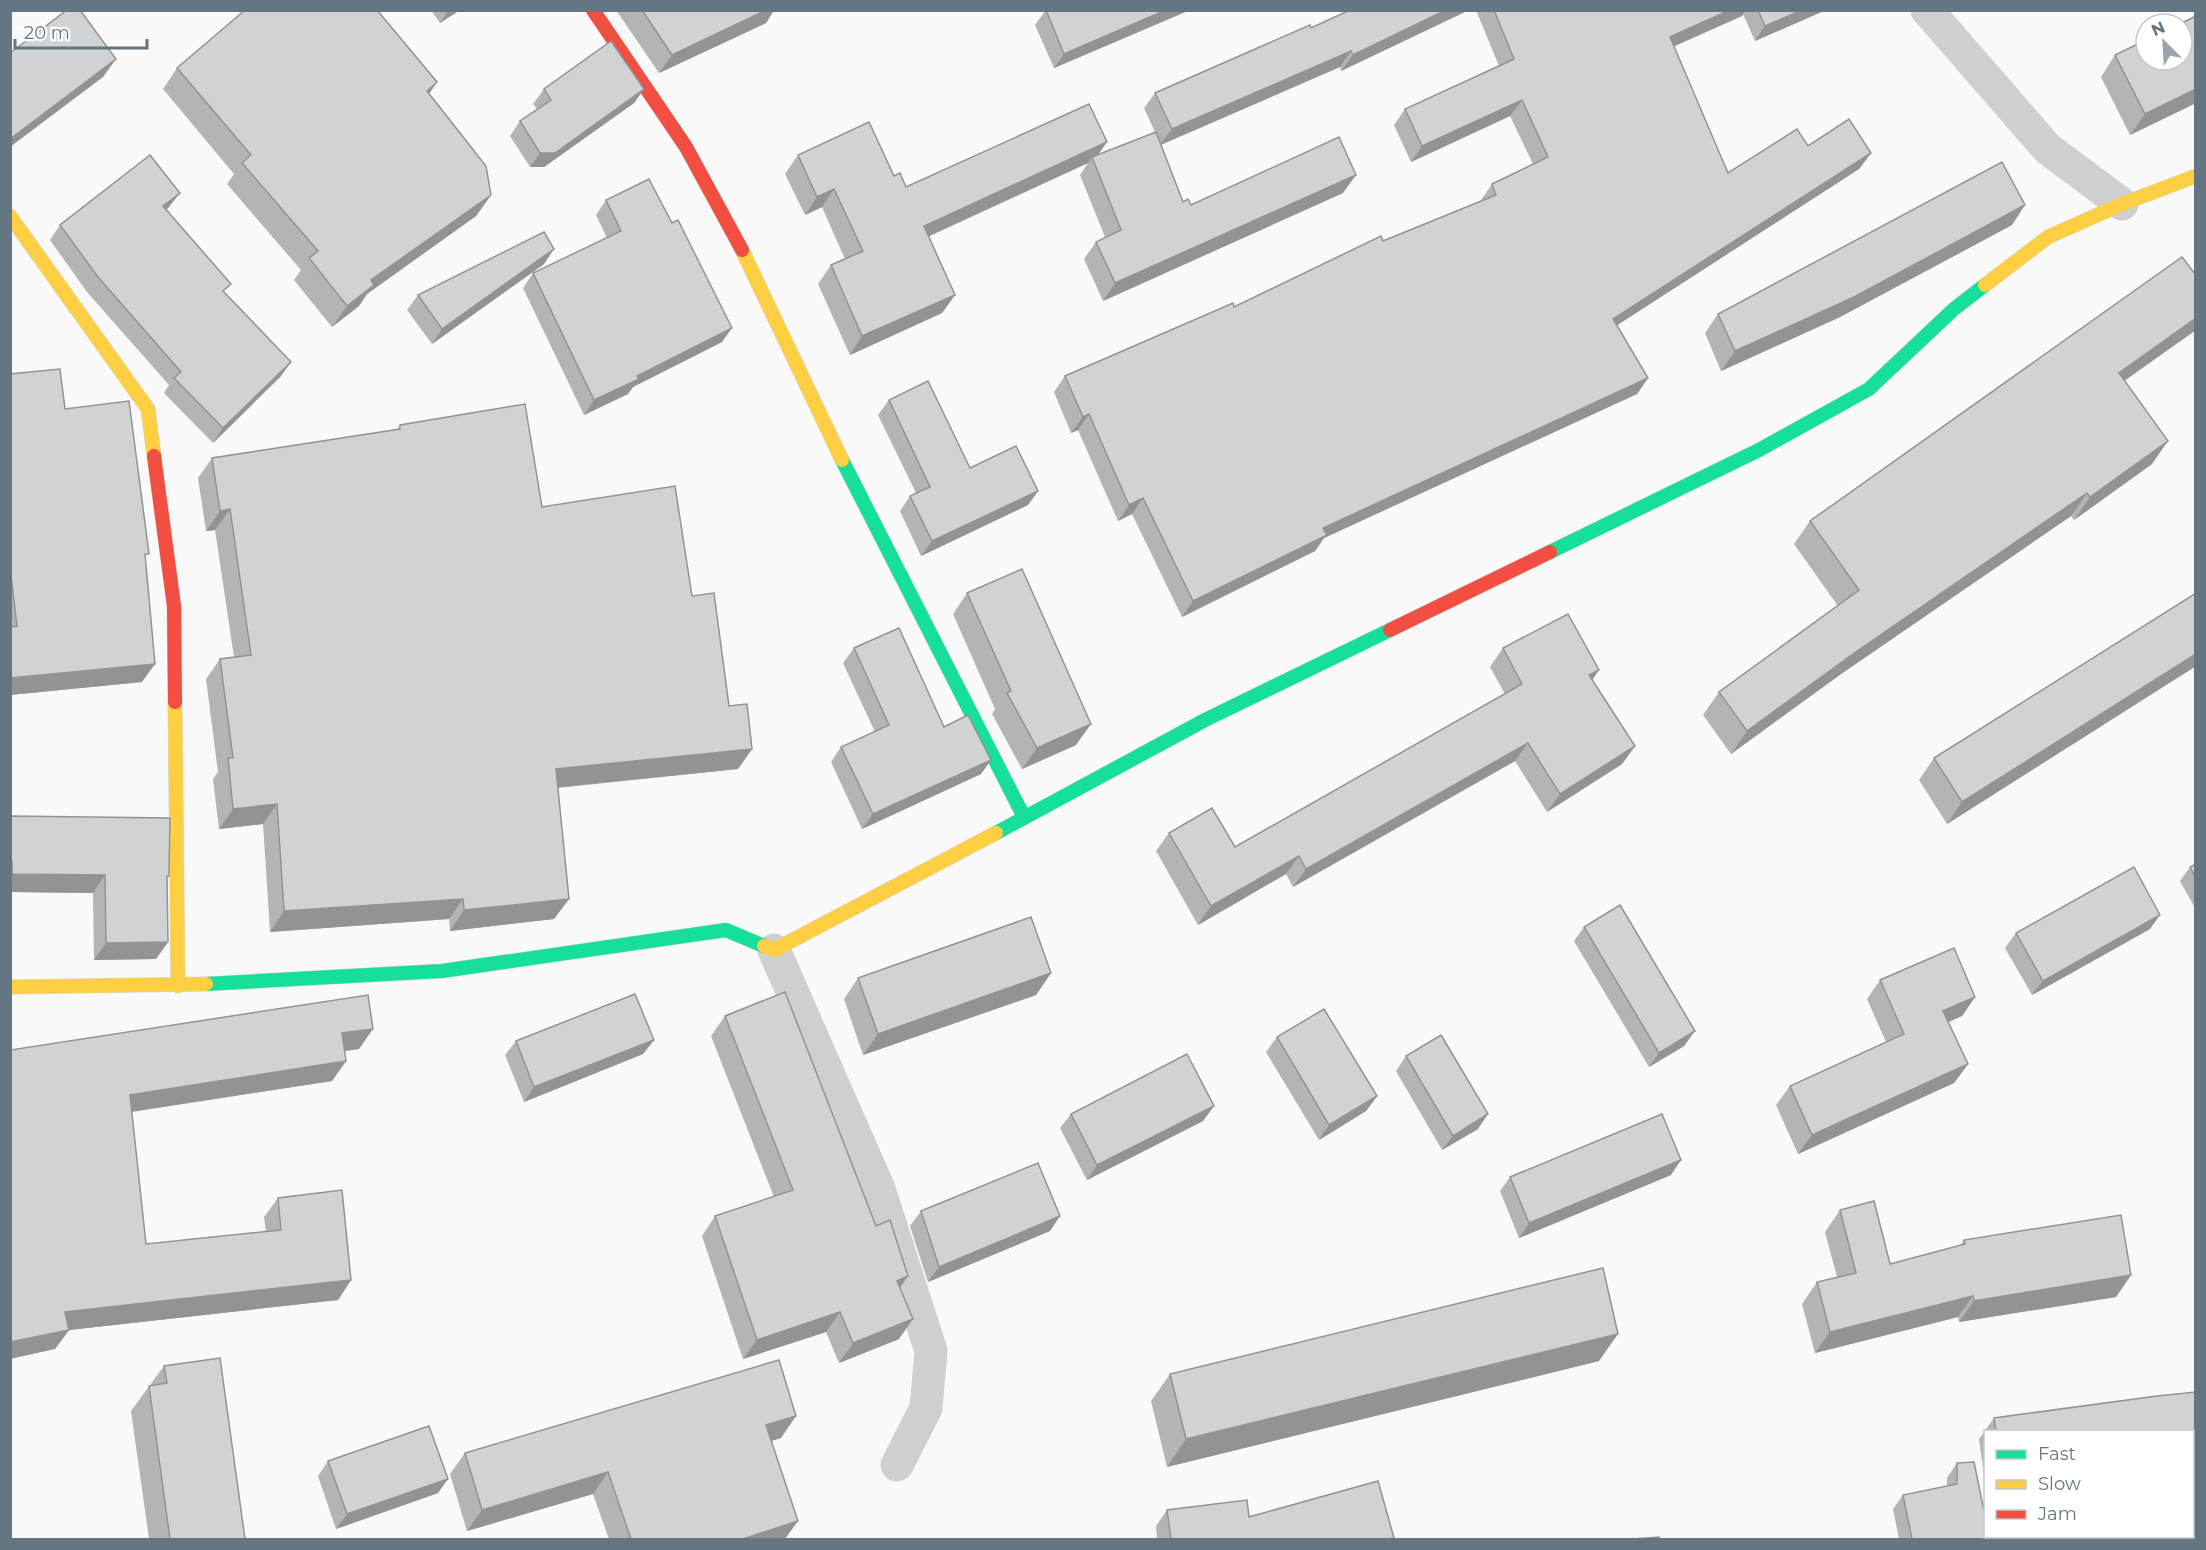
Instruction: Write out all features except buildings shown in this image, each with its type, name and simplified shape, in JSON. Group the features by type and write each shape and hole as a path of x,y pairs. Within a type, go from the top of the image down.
{"street":[{"path":"593,10 686,147 743,252 856,489 1023,818"},
{"path":"1927,10 2048,148 2122,204"},
{"path":"774,950 1205,720 1759,450 1869,389 1953,309 2048,237 2122,204 2196,176"},
{"path":"10,216 148,409 174,606 178,986"},
{"path":"10,987 178,986 442,971 726,930 774,950 879,1189 931,1351 926,1408 897,1465"}],"traffic: fast":[{"path":"1550,552 1759,450 1869,389 1954,309 1985,285"},
{"path":"842,460 1024,817"},
{"path":"996,833 1205,720 1390,630"},
{"path":"206,984 442,971 726,930 764,946"}],"traffic: slow":[{"path":"1985,285 2048,237 2122,204 2196,176"},
{"path":"10,216 148,409 154,456"},
{"path":"742,250 842,460"},
{"path":"175,702 178,986"},
{"path":"764,946 774,950 996,833"},
{"path":"10,987 206,984"}],"traffic: jam":[{"path":"593,10 686,147 742,250"},
{"path":"154,456 174,606 175,702"},
{"path":"1390,630 1550,552"}]}
